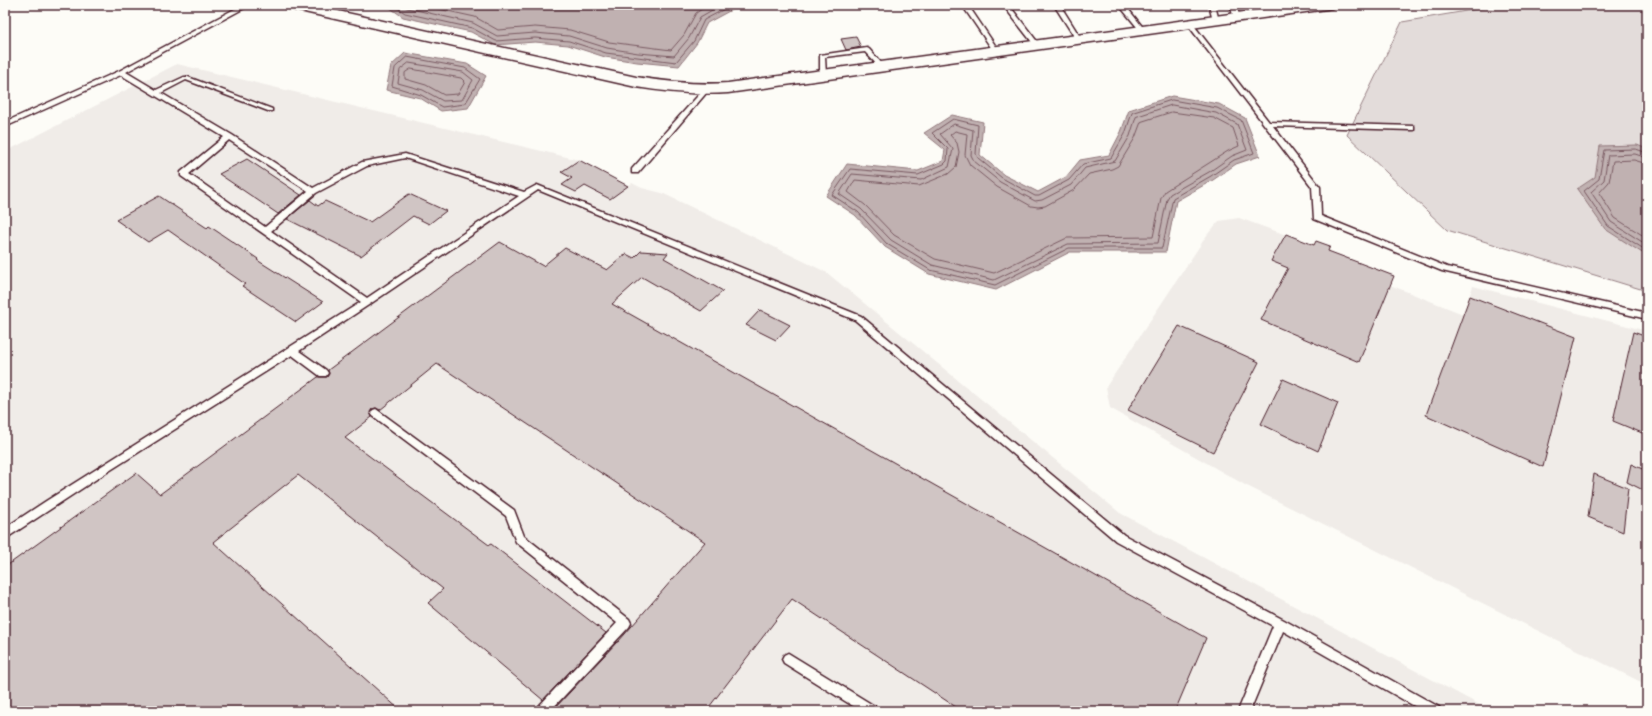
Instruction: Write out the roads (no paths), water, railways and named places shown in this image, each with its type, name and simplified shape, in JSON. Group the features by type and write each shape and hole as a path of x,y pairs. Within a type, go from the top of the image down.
{"main road":[{"path":"291,5 636,82 680,89 706,90 1216,21 1235,11 1327,5"}],"lane":[{"path":"5,125 121,72 247,5"},
{"path":"965,5 996,51"},
{"path":"1006,5 1037,45"},
{"path":"1057,5 1079,40"},
{"path":"1122,5 1143,31"},
{"path":"1212,5 1216,21"},
{"path":"1190,24 1316,187 1317,218 1445,269 1647,316"},
{"path":"121,72 229,137 313,192"},
{"path":"155,93 186,78 270,110"},
{"path":"635,171 706,90"},
{"path":"1267,124 1411,128"},
{"path":"229,137 184,174 367,302"},
{"path":"265,231 313,192 365,164 405,156 525,195"},
{"path":"5,534 74,486 293,351 537,187 858,318 1120,538 1280,624 1435,711"},
{"path":"293,351 323,373"},
{"path":"376,413 510,513 520,539 625,624 542,711"},
{"path":"1244,711 1280,624"},
{"path":"788,659 872,711"}],"water":[{"path":"386,5 747,5 733,9 707,23 697,43 679,66 605,57 568,45 535,42 495,45 471,32 403,17"},
{"path":"405,53 467,64 486,76 468,108 441,111 420,98 386,90 391,66"},
{"path":"1172,96 1219,104 1245,118 1260,156 1236,164 1213,180 1176,201 1166,252 1070,252 996,290 929,274 885,247 855,215 826,196 847,164 918,171 943,161 945,150 924,133 952,115 983,122 980,155 1004,175 1038,192 1066,177 1080,160 1109,155 1121,132 1129,110"},
{"path":"1637,145 1647,149 1647,256 1605,229 1577,189 1595,177 1600,146"}]}
